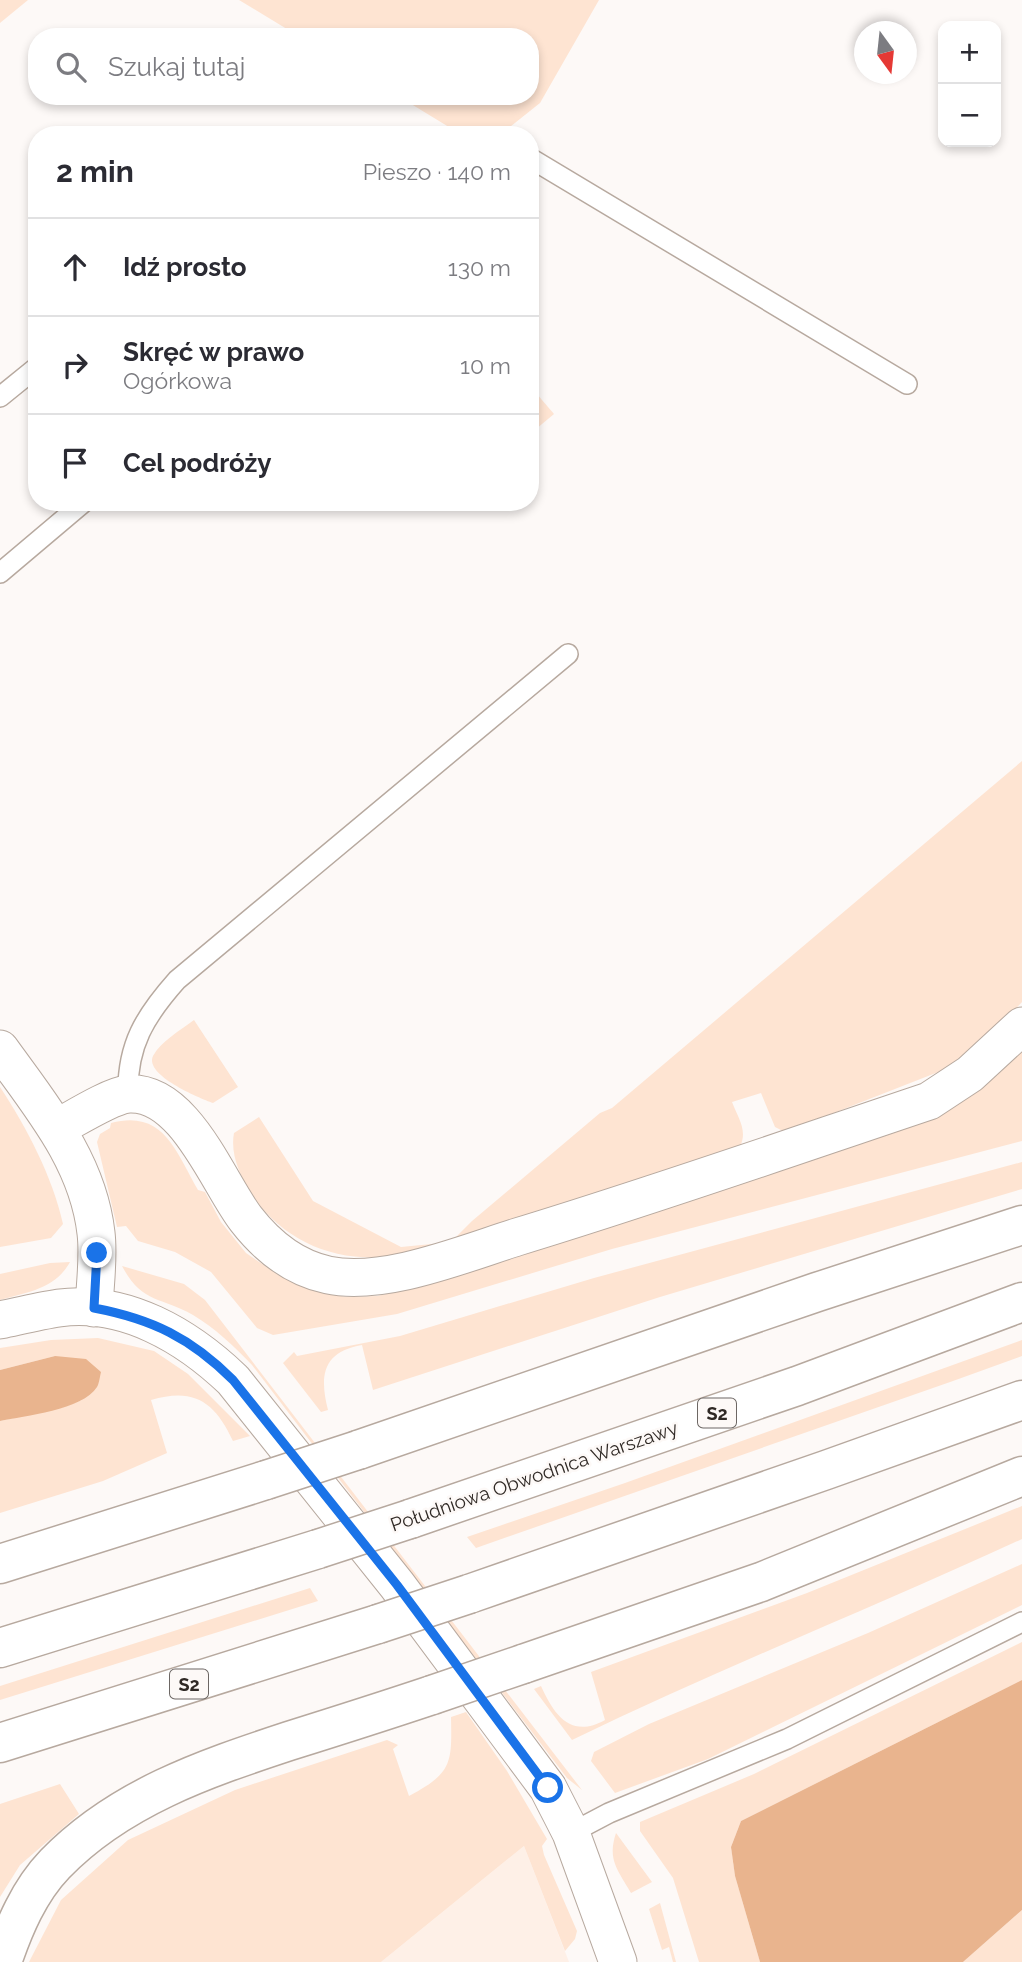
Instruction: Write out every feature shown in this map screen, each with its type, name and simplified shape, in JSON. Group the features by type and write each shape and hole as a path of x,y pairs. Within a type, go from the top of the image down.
{"highway":[{"path":"0,1564 358,1450 817,1292 1022,1225"},
{"name":"Południowa Obwodnica Warszawy","path":"0,1648 410,1519 785,1391 1022,1302"},
{"name":"S2","path":"0,1743 469,1594 1022,1400"},
{"path":"2,1962 22,1913 54,1866 96,1828 174,1782 213,1766 432,1695 761,1582 1022,1476"}],"street":[{"path":"57,1128 94,1107 128,1094 152,1098 177,1114 198,1142 246,1219 273,1247 299,1266 347,1279 379,1276 430,1264 576,1219 929,1101 970,1074 1022,1026"},
{"path":"0,1049 57,1128 77,1164 93,1211 97,1253 94,1308"},
{"path":"0,1320 61,1308 94,1308 123,1314 168,1330 211,1359 233,1380 397,1585 548,1788 571,1833 618,1962"}],"lane":[{"path":"539,163 907,384"},
{"path":"0,397 28,374"},
{"path":"0,573 73,511"},
{"path":"128,1094 127,1068 141,1028 158,1001 177,980 568,654"},
{"path":"571,1833 609,1813 787,1739 1022,1622"}],"shaded area":[{"path":"0,0 28,0 0,23"},
{"path":"239,0 599,0 539,104 539,28 285,28"},
{"path":"413,105 538,105 511,126 447,126"},
{"path":"539,396 554,414 539,426"},
{"path":"1022,761 1022,1002 993,1033 946,1069 785,1132 775,1127 761,1093 732,1102 743,1130 740,1147 451,1242 472,1221 600,1113 612,1108"},
{"path":"194,1020 238,1087 213,1103 174,1085 157,1071 152,1063 153,1056 161,1045"},
{"path":"1022,1047 1022,1141 612,1249 397,1314 273,1335 257,1328 211,1272 175,1252 138,1241 126,1226 117,1227 97,1142 100,1134 110,1128 111,1123 129,1120 144,1122 156,1128 175,1148 198,1190 205,1192 221,1222 246,1253 277,1274 315,1291 346,1297 377,1296 419,1287 508,1260 896,1132 932,1115"},
{"path":"0,1087 38,1153 63,1224 51,1238 0,1247"},
{"path":"259,1117 313,1201 401,1247 442,1243 399,1255 365,1257 326,1251 292,1235 263,1209 247,1186 237,1164 233,1149 234,1133"},
{"path":"1022,1162 1022,1189 660,1297 373,1390 362,1345 349,1348 332,1359 327,1367 324,1386 328,1410 321,1412 283,1363 294,1352 297,1356 400,1336 594,1278"},
{"path":"70,1262 49,1284 0,1300 0,1274 50,1263"},
{"path":"122,1266 184,1284 205,1300 582,1790 567,1778 252,1365 201,1320 153,1298 137,1287"},
{"path":"98,1338 154,1351 188,1374 250,1436 233,1441 219,1416 210,1407 191,1397 179,1395 151,1400 167,1453 103,1481 0,1513 0,1421 82,1400 55,1356 0,1370 0,1348 51,1340"},
{"path":"1022,1340 1022,1356 953,1381 476,1548 467,1537 625,1483"},
{"path":"55,1356 86,1359 101,1372 97,1387 90,1395 66,1407 0,1421 0,1370"},
{"path":"1022,1506 1022,1539 572,1740 534,1689 541,1686 558,1715 565,1721 582,1727 593,1725 605,1720 591,1672 807,1593"},
{"path":"1022,1564 1022,1605 708,1759 615,1793 591,1761 594,1752 649,1724 868,1633"},
{"path":"310,1588 318,1601 0,1700 0,1686"},
{"path":"1022,1642 1022,1680 741,1821 731,1847 735,1876 760,1962 699,1962 673,1878 640,1831 640,1822 754,1774"},
{"path":"1022,1680 1022,1910 963,1962 760,1962 735,1876 731,1847 741,1821"},
{"path":"466,1712 507,1771 547,1839 542,1846 544,1855 577,1931 575,1939 565,1951 524,1846 381,1962 29,1962 61,1900 128,1840 235,1790 387,1740 398,1745 393,1749 409,1796 434,1781 447,1766 451,1746 451,1717"},
{"path":"60,1784 79,1814 20,1865 0,1897 0,1804"},
{"path":"616,1833 652,1882 631,1893 613,1858"},
{"path":"524,1846 569,1962 381,1962"},
{"path":"660,1903 676,1962 673,1962 669,1947 662,1950 649,1909"},
{"path":"1022,1910 1022,1962 963,1962"}],"route":[{"path":"97,1253 94,1308 123,1314 168,1330 211,1359 233,1380 397,1585 548,1788"}]}
